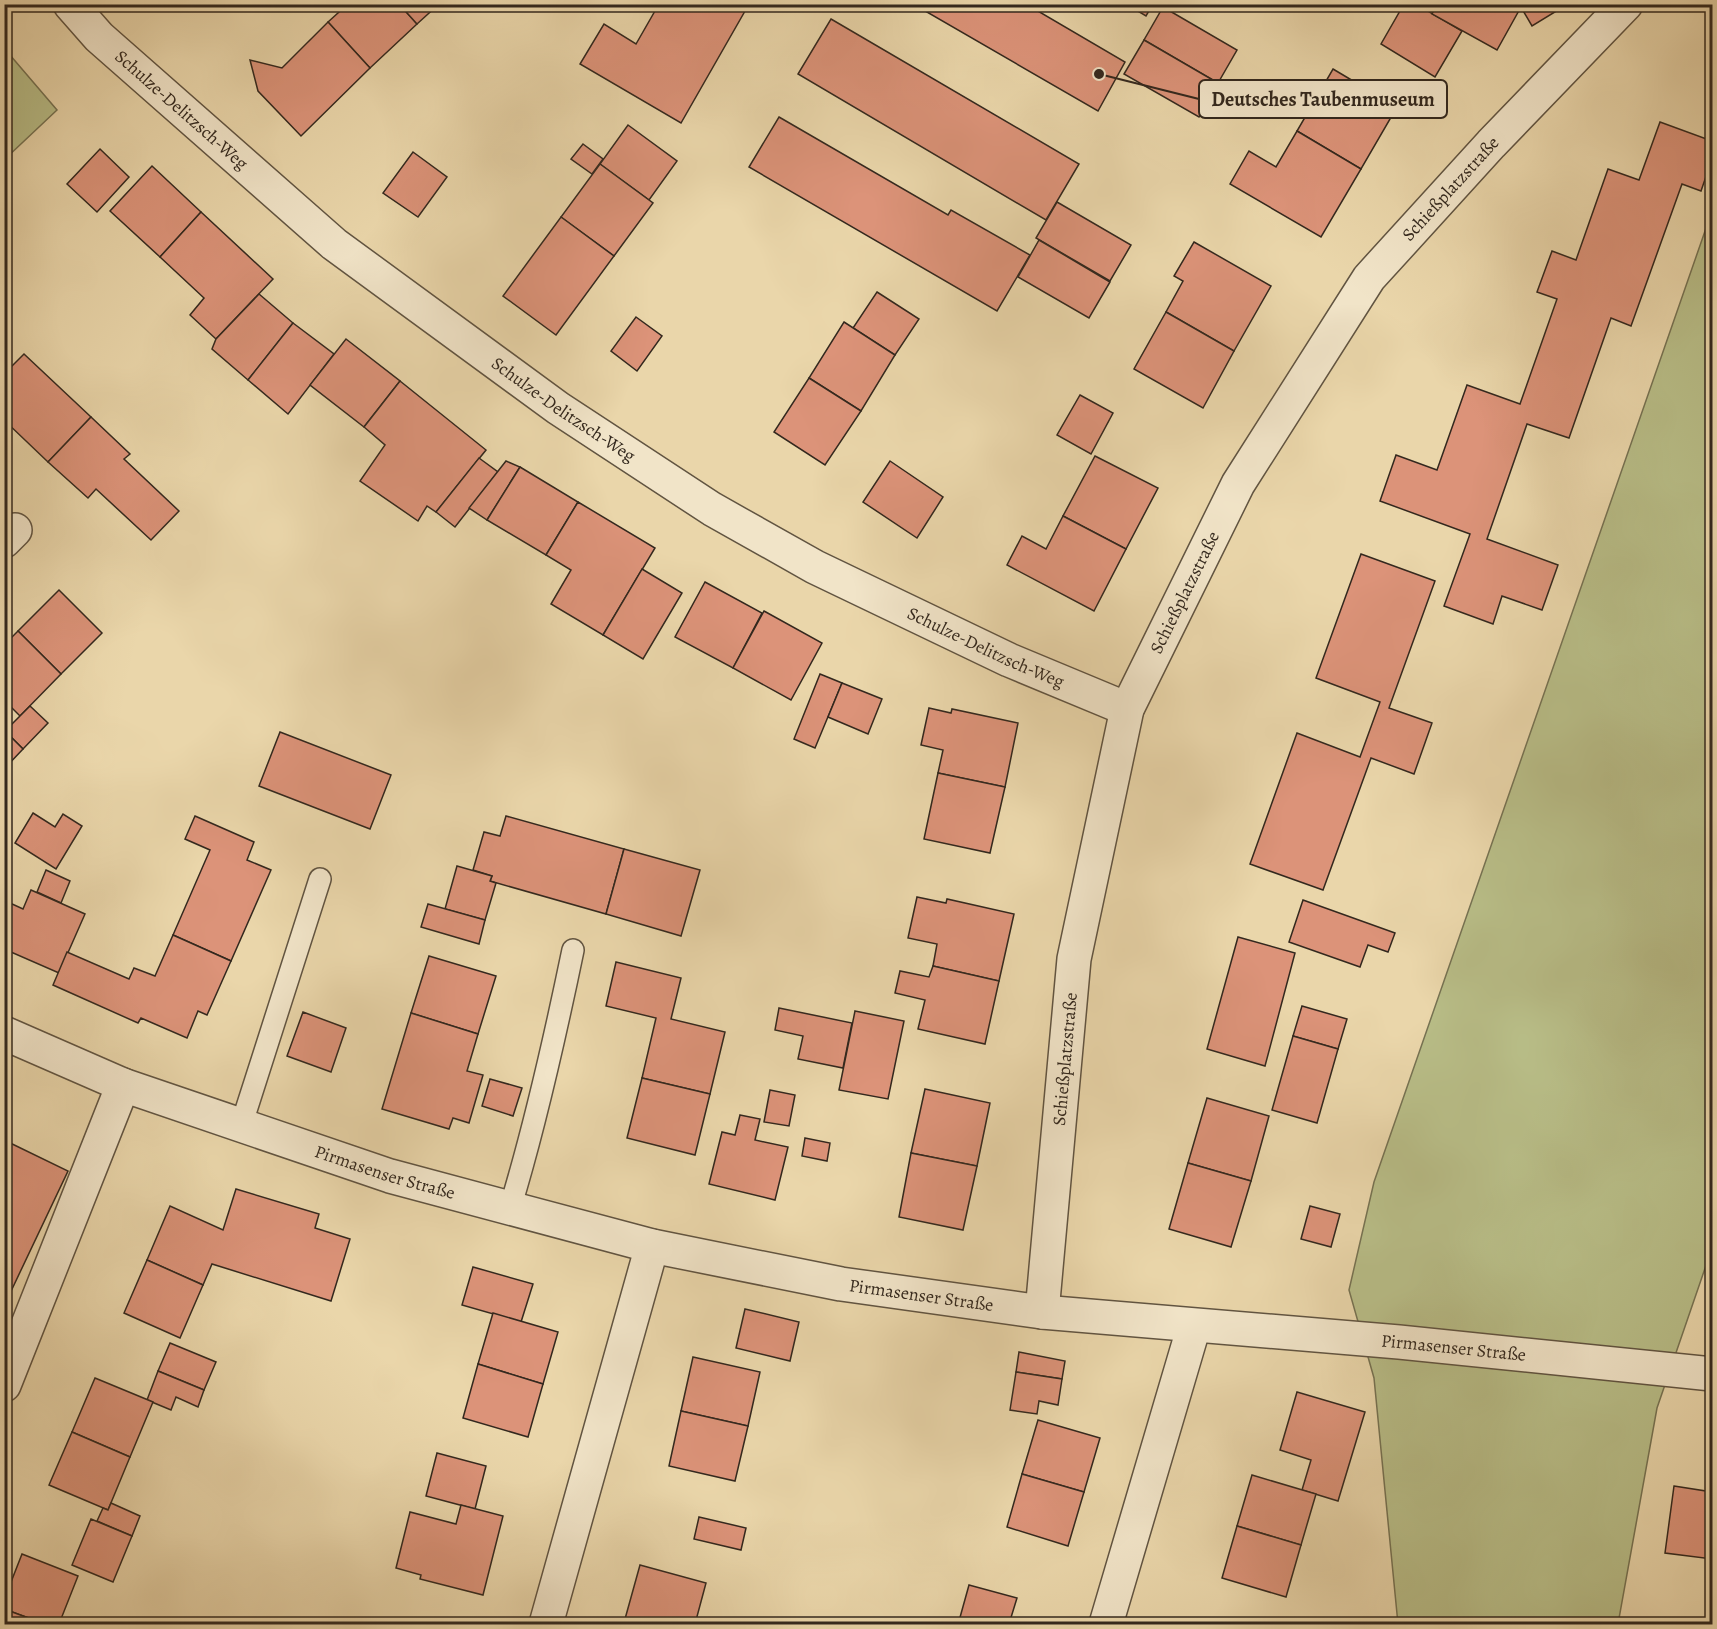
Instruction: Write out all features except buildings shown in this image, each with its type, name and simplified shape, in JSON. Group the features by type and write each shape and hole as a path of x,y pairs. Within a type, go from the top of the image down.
{"street":[{"name":"Schießplatzstraße","path":"1042,1312 1074,959 1127,709 1238,484 1369,278 1491,144 1626,4"},
{"name":"Schulze-Delitzsch-Weg","path":"82,9 107,45 334,244 558,408 712,509 815,567 1009,660 1127,709"},
{"name":"Pirmasenser Straße","path":"4,1033 123,1085 390,1176 652,1246 841,1284 1042,1312 1399,1342 1713,1374"},
{"path":"4,1385 123,1085"},
{"path":"546,1624 652,1246"},
{"path":"1106,1624 1194,1326"}],"lane":[{"path":"241,1126 320,879"},
{"path":"510,1208 556,1034 573,950"}],"green space":[{"path":"4,48 57,110 5,159 4,159"},
{"path":"1712,211 1712,1248 1657,1408 1618,1624 1398,1624 1374,1378 1349,1290 1374,1182"}],"place":[{"name":"Deutsches Taubenmuseum","path":"1099,74"}]}
